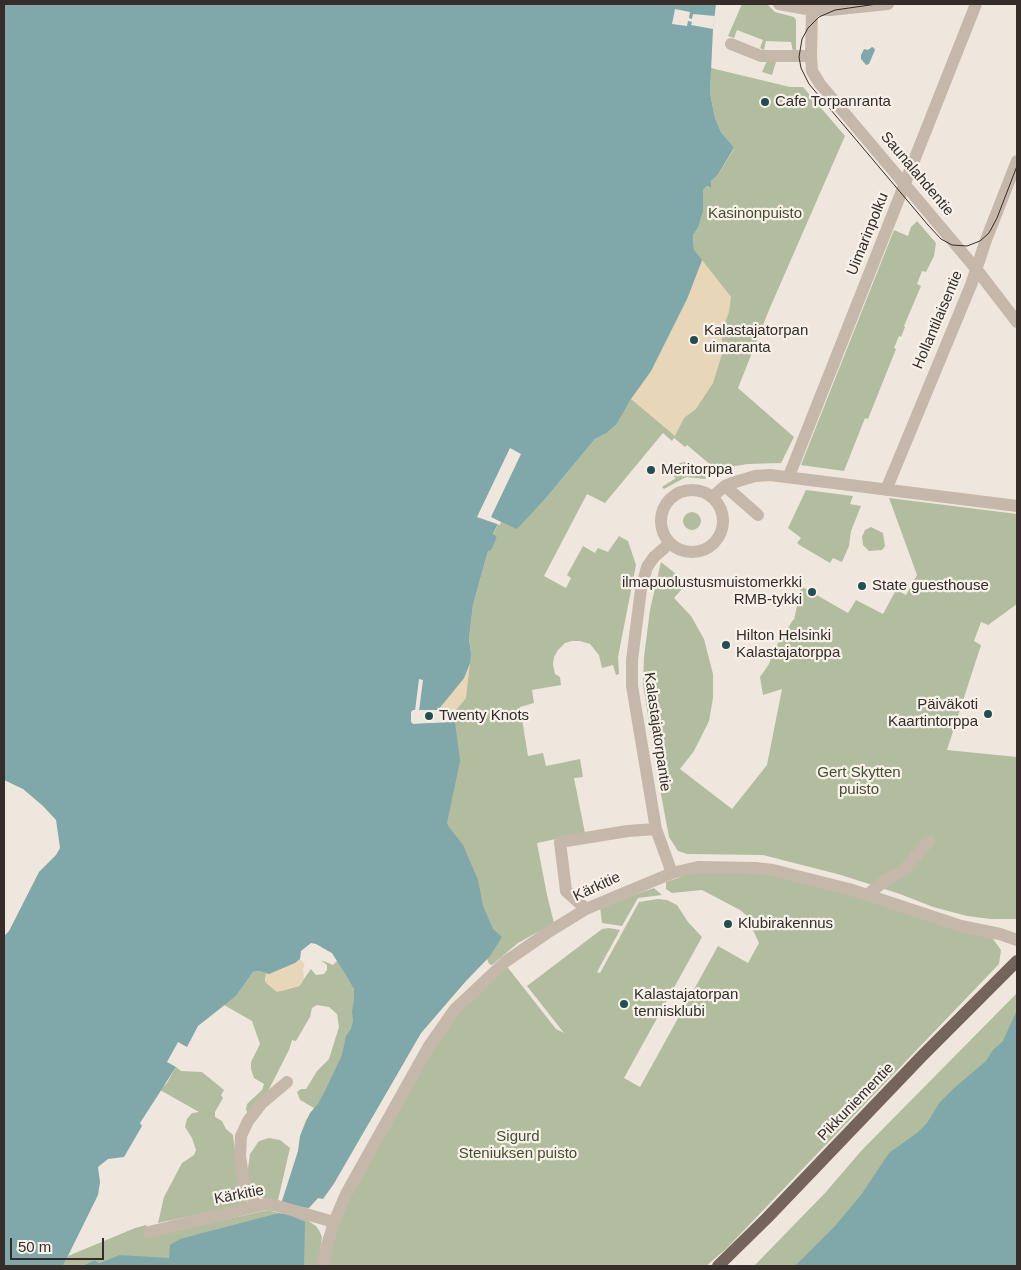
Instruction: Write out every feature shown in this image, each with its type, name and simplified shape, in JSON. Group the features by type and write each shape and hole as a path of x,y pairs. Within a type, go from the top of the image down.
{"main road":[{"name":"Pikkuniementie","path":"718,1266 767,1218 938,1039 1017,961"}],"street":[{"path":"779,4 812,10 835,10 888,4"},
{"name":"Uimarinpolku","path":"789,476 976,4"},
{"name":"Saunalahdentie","path":"812,10 810,56 812,71 820,84 977,270 1017,322"},
{"path":"731,44 760,56 810,56"},
{"name":"Hollantilaisentie","path":"886,490 977,270 986,240 1017,161"},
{"path":"712,497 725,486 755,476 789,476 1017,506"},
{"path":"725,486 758,515"},
{"path":"695,490 712,497 718,504 723,520 719,536 713,544 691,552 677,548 670,542 662,530 661,521 662,513 670,499 686,491 695,490"},
{"name":"Kalastajatorpantie","path":"670,542 654,557 647,567 641,589 632,660 632,686 656,829 672,873"},
{"path":"586,909 566,891 560,842 628,831 656,829"},
{"path":"867,895 887,879 903,871 929,841"},
{"name":"Kärkitie","path":"323,1266 334,1222 346,1194 429,1046 455,1010 505,962 586,909 672,873 698,867 755,868 773,870 840,886 961,926 1000,934 1017,940"},
{"path":"257,1206 244,1183 240,1156 241,1136 248,1121 261,1104 286,1082"},
{"name":"Kärkitie","path":"149,1232 257,1206 274,1205 334,1222"}],"green space":[{"path":"742,4 767,4 775,12 794,17 796,20 796,51 793,51 791,42 766,41 764,50 760,48 763,40 737,30 734,38 728,36"},
{"path":"767,61 776,62 772,75 762,72"},
{"name":"Kasinonpuisto","path":"711,68 790,87 803,87 845,136 769,310 738,388 794,437 781,463 748,464 735,466 719,472 687,445 685,447 674,438 672,441 663,433 605,503 587,494 544,576 566,588 571,578 567,575 583,546 595,553 598,548 608,552 619,536 628,541 636,565 618,657 619,674 616,675 613,665 602,668 599,655 590,644 580,641 565,643 554,657 553,664 555,674 560,677 561,685 532,690 534,703 520,707 528,756 543,753 546,766 580,759 583,777 574,778 585,833 537,843 554,923 518,943 492,965 489,964 487,959 421,1033 333,1185 331,1178 405,793 413,722 413,724 455,722 456,709 438,710 455,687 471,653 469,639 473,605 488,551 497,537 493,535 499,521 517,528 546,498 595,439 607,433 617,424 631,399 651,371 687,299 694,250 693,235 698,228 703,212 703,190 707,186 710,188 711,181 717,176 734,149 721,132 715,118 710,93"},
{"path":"917,221 936,243 934,256 926,272 922,271 917,284 921,286 901,337 899,336 894,348 896,349 868,419 865,418 844,471 801,465 894,230 908,236 911,227"},
{"path":"686,462 698,469 706,477 705,479 686,477 664,489 662,487 676,478 670,473 680,463"},
{"path":"806,490 853,496 850,504 861,506 842,562 833,558 830,563 801,546 797,543 801,538 788,528"},
{"name":"Gert Skytten puisto","path":"889,498 1017,514 1017,604 988,625 981,622 974,641 981,645 947,750 1017,757 1017,919 991,919 967,916 933,907 841,875 763,855 687,854 678,851 669,837 643,684 644,657 650,610 661,562 687,583 674,598 691,616 704,639 713,674 713,698 709,721 694,751 680,769 732,809 767,765 782,689 763,695 760,677 769,664 773,651 794,620 801,586 848,613 856,600 883,614 896,590 906,595 917,575"},
{"path":"692,512 698,515 701,521 698,527 692,530 686,527 683,521 686,515"},
{"path":"871,527 883,533 885,546 882,550 869,551 863,545 862,537 865,530"},
{"name":"Sigurd Steniuksen puisto","path":"748,870 847,891 978,931 993,939 1001,950 999,964 726,1249 706,1266 328,1266 337,1221 438,1041 456,1015 505,964 556,1029 564,1033 527,986 602,929 620,930 597,972 600,973 639,902 658,899 667,900 677,905 688,922 702,937 624,1078 640,1087 718,946 748,963 759,943 746,915 740,910 702,890 672,893 666,889 666,882 692,873"},
{"path":"654,888 662,895 638,898 622,926 602,923 600,907"},
{"path":"344,942 363,1034 300,1136 306,1120 314,1108 300,1100 297,1092 301,1089 306,1089 317,1071 329,1059 339,1027 337,1014 329,1007 317,1005 312,1008 310,1017 296,1041 292,1040 289,1050 264,1099 248,1115 247,1104 262,1090 264,1084 254,1078 251,1069 251,1062 260,1044 252,1021 224,1005 236,996 253,972 266,973 265,981 281,991 299,986 311,969 316,975 324,974 327,970 327,965 321,960 333,965 337,961 332,953 321,947"},
{"path":"1017,993 1017,1036 853,1266 754,1266 825,1193 862,1150"},
{"path":"176,1067 181,1071 202,1072 224,1090 221,1095 223,1098 215,1112 215,1117 222,1121 226,1129 233,1135 239,1181 248,1204 158,1223 164,1197 182,1163 194,1155 196,1150 192,1138 185,1127 187,1119 192,1113 199,1112 160,1090 167,1083"},
{"path":"269,1138 280,1140 290,1148 278,1200 267,1200 256,1195 247,1175 250,1154 259,1141"},
{"path":"268,1210 279,1213 260,1219 206,1265 119,1255 99,1263 95,1260 81,1266 63,1266 68,1256 135,1228 146,1225 152,1236"},
{"path":"294,1215 307,1220 316,1226 320,1232 322,1237 318,1266 294,1266"}],"sand":[{"name":"Kalastajatorpan uimaranta","path":"702,260 731,297 729,312 722,330 722,354 713,383 696,409 684,418 675,436 631,399 651,371 687,299"},
{"path":"470,663 466,698 457,709 438,710 464,678"},
{"path":"300,959 305,965 303,968 304,978 299,986 277,992 266,983 266,973 295,963"}],"water":[{"path":"4,4 716,4 710,93 715,118 721,132 734,148 717,176 711,181 711,188 707,186 703,190 703,212 698,228 693,235 694,250 702,260 687,299 651,371 631,399 617,424 607,433 595,439 546,498 517,529 499,521 493,534 497,537 491,550 488,551 473,605 469,639 470,663 464,678 438,710 413,710 411,712 411,722 413,724 455,722 460,761 447,823 463,845 478,880 483,906 493,929 502,937 490,956 421,1033 323,1199 318,1198 309,1208 297,1207 294,1217 305,1222 304,1266 81,1266 95,1260 99,1263 119,1255 169,1258 170,1245 180,1239 279,1213 284,1214 282,1201 298,1151 300,1136 310,1113 318,1104 342,1055 346,1036 351,1029 353,1021 354,989 332,953 311,943 301,951 300,959 295,963 269,974 259,971 253,972 236,996 198,1026 187,1047 178,1042 167,1062 176,1067 140,1123 142,1126 124,1157 108,1159 98,1167 100,1182 98,1195 63,1266 4,1266 4,936 9,931 39,872 56,855 60,848 56,820 23,789 4,780"},
{"path":"872,47 875,50 869,64 866,65 861,59 861,55 864,49 868,50"},
{"path":"1017,1010 1017,1266 795,1266 835,1226 861,1195 889,1153 917,1133 927,1123 940,1102 986,1061 993,1050 1003,1041"}],"pier":[{"path":"675,9 690,12 689,18 692,19 693,14 715,16 713,29 691,25 692,22 688,21 687,26 672,24"},
{"path":"510,448 521,454 491,517 501,522 500,525 477,517"},
{"path":"419,679 423,680 419,711 415,711"}],"tram line":[{"path":"877,4 835,10 819,17 808,28 802,39 799,57 801,68 809,84 928,225 941,239 952,245 967,246 980,241 989,233 997,218 1017,166"}],"place":[{"name":"Cafe Torpanranta","path":"765,102"},
{"name":"Kalastajatorpan uimaranta","path":"694,340"},
{"name":"Meritorppa","path":"651,470"},
{"name":"State guesthouse","path":"862,586"},
{"name":"ilmapuolustusmuistomerkki RMB-tykki","path":"812,592"},
{"name":"Hilton Helsinki Kalastajatorppa","path":"726,645"},
{"name":"Päiväkoti Kaartintorppa","path":"988,714"},
{"name":"Twenty Knots","path":"429,716"},
{"name":"Klubirakennus","path":"728,924"},
{"name":"Kalastajatorpan tennisklubi","path":"624,1004"}]}
